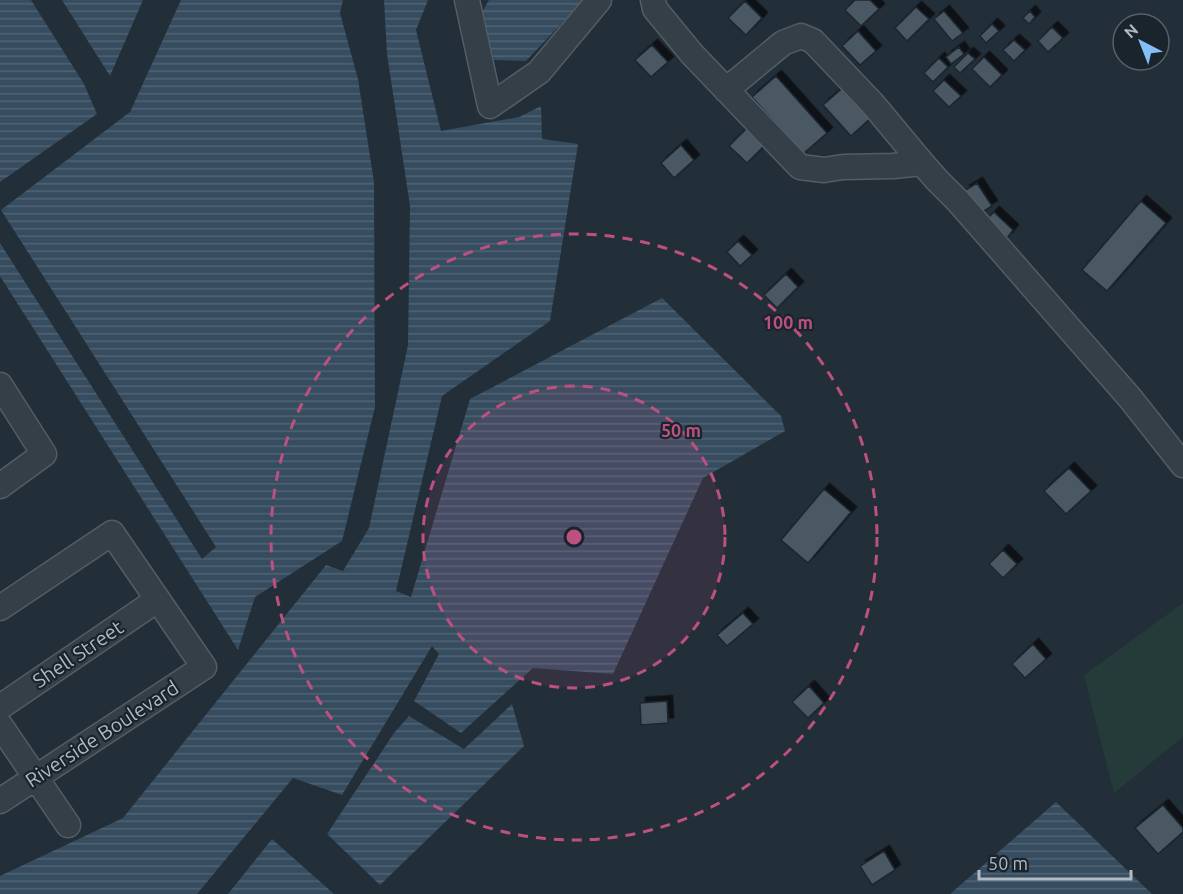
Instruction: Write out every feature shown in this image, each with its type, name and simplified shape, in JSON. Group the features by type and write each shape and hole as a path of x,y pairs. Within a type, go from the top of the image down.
{"street":[{"path":"467,0 490,106 539,72 599,0"},
{"path":"653,0 655,9 692,54 800,167 824,170 922,163"},
{"path":"726,90 783,43 801,36 813,41 872,103 922,163 1130,398 1183,465"},
{"path":"0,385 44,454 0,486"},
{"path":"0,608 112,533 157,600"},
{"name":"Riverside Boulevard","path":"0,801 204,667 157,600"},
{"name":"Shell Street","path":"0,707 157,600"},
{"path":"0,725 68,825"}],"green space":[{"path":"1183,603 1183,737 1114,793 1084,675"}],"water":[{"path":"0,0 31,0 84,84 97,114 0,182"},
{"path":"62,0 143,0 110,76"},
{"path":"181,0 343,0 340,13 358,79 374,182 375,407 342,541 255,597 238,650 0,276 0,243 202,559 216,547 1,210 130,112"},
{"path":"384,0 428,0 416,30 441,131 519,117 541,106 542,139 578,144 550,321 442,396 396,591 411,597 470,399 662,298 781,416 785,431 703,478 613,674 533,668 461,733 414,701 439,654 432,646 342,795 293,778 197,894 0,894 0,876 123,818 326,565 343,571 369,528 408,345 410,206 387,54"},
{"path":"489,0 584,0 526,61 494,60 481,14"},
{"path":"512,704 524,746 380,885 327,834 394,733 409,716 464,749"},
{"path":"1056,802 1152,894 950,894"},
{"path":"272,839 334,894 228,894"}],"building":[{"path":"855,0 870,0 879,9 861,26 845,10"},
{"path":"745,1 762,18 746,35 728,18"},
{"path":"916,7 929,19 907,41 895,28"},
{"path":"944,11 963,33 952,41 934,19"},
{"path":"1030,11 1035,17 1029,24 1023,18"},
{"path":"992,24 999,31 986,43 980,36"},
{"path":"1052,27 1063,38 1048,52 1038,41"},
{"path":"858,31 876,51 860,65 842,46"},
{"path":"1014,40 1025,50 1014,61 1003,50"},
{"path":"652,45 668,62 651,77 635,60"},
{"path":"959,47 964,54 951,64 946,57"},
{"path":"968,53 975,59 960,73 954,67"},
{"path":"984,57 1002,75 990,87 972,69"},
{"path":"939,58 948,67 933,82 924,73"},
{"path":"776,76 827,133 803,154 752,97"},
{"path":"944,80 961,96 949,107 933,91"},
{"path":"846,85 873,116 851,136 823,105"},
{"path":"748,127 765,145 747,163 729,146"},
{"path":"681,145 694,160 674,178 661,163"},
{"path":"977,183 992,206 979,214 964,191"},
{"path":"1141,201 1166,223 1107,291 1082,270"},
{"path":"994,212 1013,230 1007,238 987,219"},
{"path":"738,241 752,255 740,266 727,252"},
{"path":"786,274 798,287 777,308 764,295"},
{"path":"1069,468 1091,491 1066,514 1044,491"},
{"path":"824,489 851,512 808,563 781,540"},
{"path":"1003,550 1017,564 1003,578 989,564"},
{"path":"743,613 753,624 727,646 717,635"},
{"path":"1033,644 1046,659 1025,678 1012,664"},
{"path":"809,686 824,703 808,718 792,702"},
{"path":"667,701 668,723 641,725 640,703"},
{"path":"1163,805 1183,828 1183,832 1158,854 1135,828"},
{"path":"884,851 895,870 872,885 860,866"}]}
